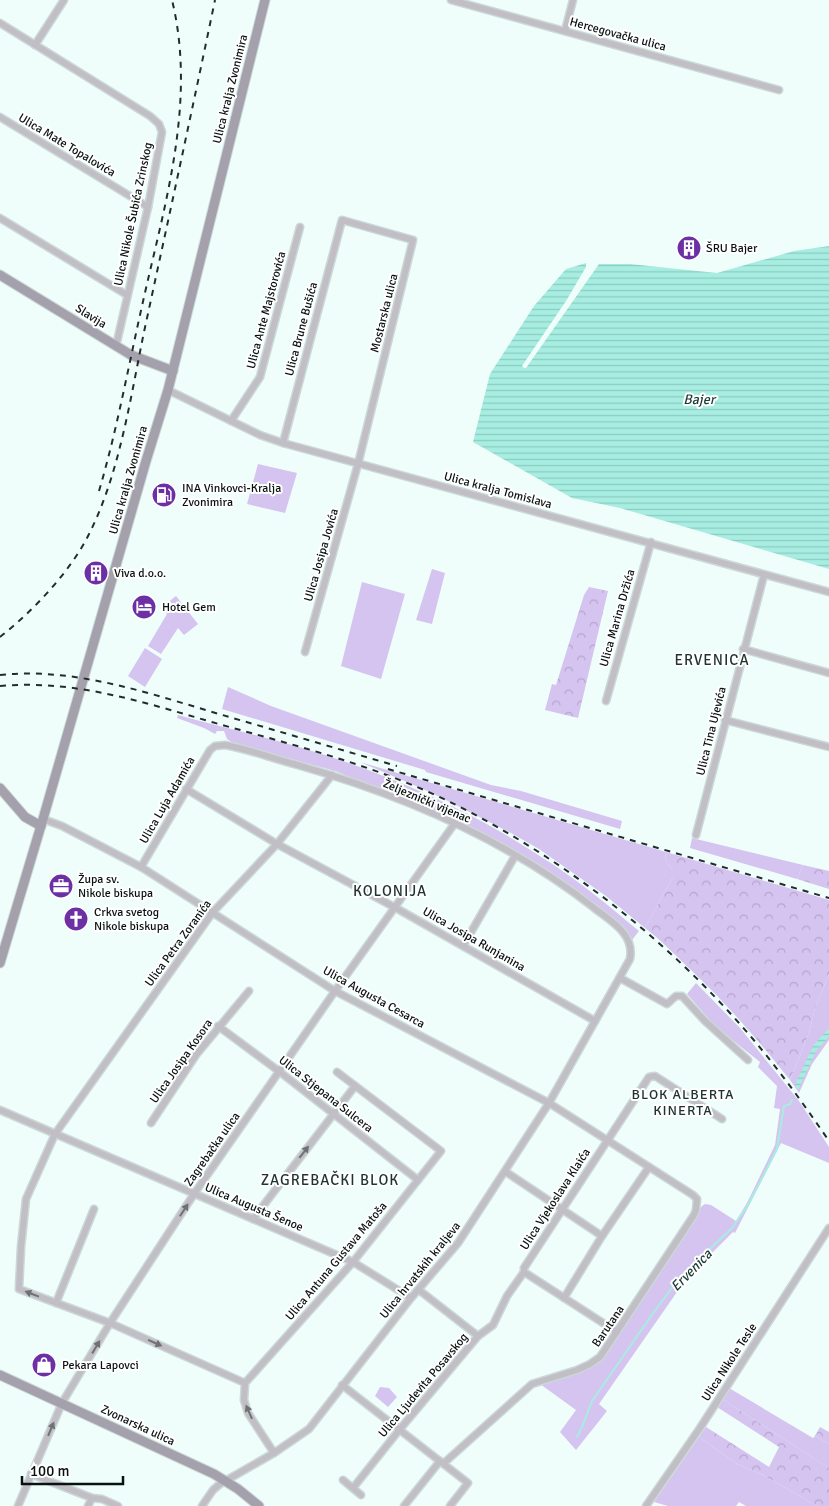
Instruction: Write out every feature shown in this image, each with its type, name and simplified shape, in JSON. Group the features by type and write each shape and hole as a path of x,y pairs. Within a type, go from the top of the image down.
{"main road":[{"name":"Ulica kralja Zvonimira","path":"0,963 168,390 265,0"},
{"name":"Slavija","path":"0,275 134,357 173,371"},
{"path":"0,788 25,818 42,823"},
{"name":"Zvonarska ulica","path":"0,1375 225,1480 259,1506"}],"street":[{"path":"35,45 64,0"},
{"name":"Hercegovačka ulica","path":"451,0 779,90"},
{"path":"565,31 573,0"},
{"name":"Ulica Nikole Šubića Zrinskog","path":"0,23 150,116 159,124 162,132 148,207 116,346"},
{"name":"Ulica Mate Topalovića","path":"0,117 148,207"},
{"path":"0,218 127,295"},
{"name":"Ulica Brune Bušića","path":"283,443 342,220"},
{"name":"Mostarska ulica","path":"342,220 413,240 358,464"},
{"name":"Ulica Ante Majstorovića","path":"231,421 260,377 300,227"},
{"name":"Ulica kralja Tomislava","path":"168,390 260,435 283,443 829,592"},
{"name":"Ulica Josipa Jovića","path":"305,652 358,464"},
{"name":"Ulica Marina Držića","path":"606,701 651,542"},
{"name":"Ulica Tina Ujevića","path":"696,835 743,649 764,575"},
{"path":"743,649 829,673"},
{"path":"725,720 829,747"},
{"name":"Željeznički vijenac","path":"215,746 234,747 332,775 455,823 515,856 574,893 615,925 627,936 630,943"},
{"name":"Ulica Luja Adamića","path":"141,867 186,789 210,750 215,746"},
{"name":"Ulica Petra Zoranića","path":"56,1303 20,1289 21,1246 26,1199 55,1134 213,912 277,844 332,775"},
{"name":"Ulica Josipa Runjanina","path":"186,789 277,844 396,908 595,1021"},
{"name":"Ulica Augusta Cesarca","path":"42,823 62,826 141,867 335,990 549,1103 693,1195"},
{"name":"Zagrebačka ulica","path":"18,1506 62,1403 110,1323 194,1194 335,990 396,908 455,823"},
{"path":"463,946 515,856"},
{"name":"Ulica hrvatskih kraljeva","path":"202,1506 213,1490 225,1480 274,1454 309,1429 411,1298 458,1244 549,1103 620,978 630,958 632,950 630,943"},
{"path":"620,978 667,1004 676,996 682,996 705,1021 748,1060"},
{"name":"Ulica Josipa Kosora","path":"152,1123 196,1055 218,1026 250,991"},
{"name":"Ulica Stjepana Sulcera","path":"218,1026 418,1180"},
{"path":"253,1219 355,1086 337,1072"},
{"path":"608,1140 649,1077 655,1076 722,1119"},
{"name":"Ulica Antuna Gustava Matoša","path":"245,1383 353,1262 441,1151 355,1086"},
{"name":"Ulica Augusta Šenoe","path":"0,1110 353,1262 411,1298"},
{"name":"Ulica Vjekoslava Klaića","path":"506,1296 524,1272 524,1268 608,1140"},
{"path":"564,1298 602,1236 649,1167"},
{"path":"506,1172 602,1236"},
{"name":"Barutana","path":"404,1506 442,1462 532,1384 590,1364 600,1357 694,1215 698,1203 693,1195"},
{"path":"94,1209 56,1303 110,1323 245,1383 244,1400 248,1413 274,1454"},
{"name":"Ulica Nikole Tesle","path":"646,1506 700,1428 829,1228"},
{"path":"524,1272 617,1332"},
{"path":"419,1290 478,1336"},
{"name":"Ulica Ljudevita Posavskog","path":"353,1488 478,1336 493,1325 506,1296"},
{"path":"342,1385 468,1484 450,1506"},
{"path":"32,1474 92,1498 102,1499 118,1506"},
{"path":"343,1480 361,1495"},
{"path":"88,1506 92,1498"}],"green space":[{"path":"258,464 297,473 285,513 247,504"},
{"path":"432,569 445,573 432,624 416,620"},
{"path":"362,582 405,594 381,679 341,666"},
{"path":"589,587 608,591 578,718 545,710 552,684 556,685 584,595"},
{"path":"176,596 198,624 184,635 178,628 161,654 148,646 167,614 162,607"},
{"path":"145,648 162,659 145,687 128,676"},
{"path":"228,687 271,706 491,785 521,791 622,821 620,829 222,709"},
{"path":"178,715 326,755 372,771 424,793 474,817 523,845 594,894 639,931 632,940 577,891 515,852 384,791 335,771 233,743 227,739 224,731 217,731 215,734 177,718"},
{"path":"360,762 666,852 665,860 673,870 673,877 645,928 606,896 539,849 430,792"},
{"path":"692,838 803,865 797,879 690,848"},
{"path":"666,852 829,900 829,974 815,1008 809,1033 790,1080 755,1037 717,996 645,928 673,877 673,870 665,860"},
{"path":"803,865 829,871 829,889 797,879"},
{"path":"829,974 829,1040 812,1064 799,1093 790,1080 809,1033 815,1008"},
{"path":"696,983 740,1028 799,1101 829,1147 829,1163 781,1143 735,1233 733,1232 686,1279 599,1404 607,1411 576,1450 560,1432 576,1410 540,1384 591,1367 603,1358 702,1206 705,1204 711,1205 736,1221 747,1203 775,1145 780,1109 774,1108 777,1086 758,1067 760,1062 716,1027 687,994"},
{"path":"380,1387 389,1388 397,1397 388,1407 375,1396"},
{"path":"729,1388 813,1438 815,1436 829,1444 829,1468 722,1399"},
{"path":"722,1399 829,1468 829,1506 817,1506 763,1475 737,1464 699,1437 706,1427 769,1467 779,1447 717,1407"},
{"path":"820,1427 829,1432 829,1444 815,1436"},
{"path":"699,1437 737,1464 763,1475 817,1506 746,1506 739,1502 736,1506 668,1506 654,1502"}],"water":[{"name":"Bajer","path":"829,246 829,569 620,508 572,498 473,442 490,374 534,306 566,269 586,263 586,267 566,301 522,366 524,368 526,368 599,264 630,264 717,273 794,251"},
{"path":"829,1028 829,1037 816,1051 798,1090 795,1085 813,1046"}],"waterway":[{"name":"Ervenica","path":"577,1437 592,1401 654,1312 680,1277 732,1228 748,1205 777,1149 784,1106 790,1104 792,1100"}],"railway":[{"path":"99,491 117,422 175,154 181,77 179,39 172,0"},
{"path":"0,637 37,604 60,579 87,538 107,490 128,411 215,0"},
{"path":"0,675 28,674 83,678 138,690 397,766"},
{"path":"0,686 57,686 113,695 167,709 364,767 419,788 487,821 566,870 604,898 675,957 751,1037 786,1080 829,1141"},
{"path":"388,769 829,898"}],"place":[{"name":"ŠRU Bajer","path":"689,248"},
{"name":"INA Vinkovci-Kralja Zvonimira","path":"164,495"},
{"name":"Viva d.o.o.","path":"96,573"},
{"name":"Hotel Gem","path":"144,607"},
{"name":"Župa sv. Nikole biskupa","path":"61,886"},
{"name":"Crkva svetog Nikole biskupa","path":"76,919"},
{"name":"Pekara Lapovci","path":"44,1365"}],"district":[{"name":"ERVENICA","path":"712,660"},
{"name":"KOLONIJA","path":"390,891"},
{"name":"BLOK ALBERTA KINERTA","path":"683,1102"},
{"name":"ZAGREBAČKI BLOK","path":"330,1180"}]}
